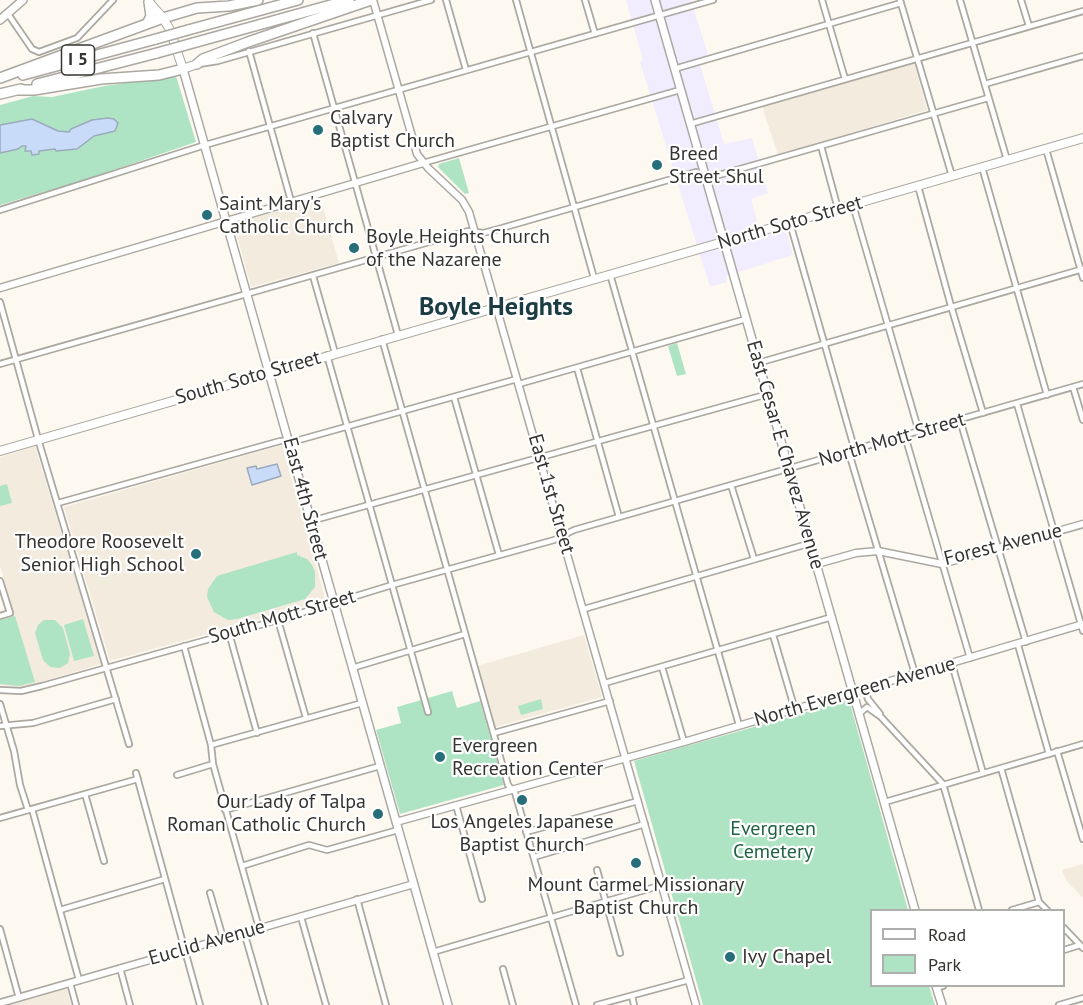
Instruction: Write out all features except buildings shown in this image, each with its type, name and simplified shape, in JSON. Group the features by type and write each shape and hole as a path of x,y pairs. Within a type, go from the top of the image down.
{"highway":[{"path":"0,79 163,18 205,7 237,5 258,0"},
{"name":"I 5","path":"0,79 298,0"},
{"name":"I 5","path":"0,94 349,0"},
{"path":"147,24 151,16 148,1"},
{"path":"197,64 203,59 237,46 370,1"},
{"path":"17,90 34,90 116,77 159,75 183,69"}],"main road":[{"path":"0,20 24,0"},
{"name":"East Cesar E Chavez Avenue","path":"655,0 915,909"},
{"name":"East 4th Street","path":"148,1 170,30 183,69 448,1005"},
{"path":"183,69 197,64"},
{"name":"North Soto Street","path":"496,306 1083,138"},
{"name":"South Soto Street","path":"0,451 496,306"},
{"path":"939,987 942,1005"}],"street":[{"path":"8,14 36,52 77,38 113,0"},
{"path":"197,64 218,61 431,0"},
{"path":"446,0 466,70"},
{"path":"516,0 594,278"},
{"path":"585,0 595,34"},
{"path":"0,210 205,145 713,0"},
{"path":"822,0 845,79"},
{"path":"960,0 1007,160"},
{"path":"1021,0 1029,26"},
{"name":"East 1st Street","path":"370,1 378,15 414,144 423,163 465,204 475,232 696,1005"},
{"path":"187,11 199,2"},
{"path":"674,69 901,2 952,176"},
{"path":"690,124 1083,11"},
{"path":"313,33 398,335"},
{"path":"249,51 291,201"},
{"path":"985,84 1083,56"},
{"path":"0,288 291,201 680,90"},
{"path":"0,364 468,231 483,233 696,172 712,177 988,98"},
{"path":"821,146 838,209"},
{"path":"1046,148 1083,278"},
{"path":"982,167 1047,395"},
{"path":"918,186 983,413"},
{"path":"853,205 919,432"},
{"path":"790,223 855,451"},
{"path":"759,363 1082,269"},
{"path":"610,274 739,725"},
{"path":"313,276 348,426 428,712"},
{"path":"0,302 38,439 129,744"},
{"path":"58,503 280,441 299,440 453,397 577,368 746,319"},
{"path":"382,339 508,785 513,789 576,1005"},
{"path":"577,368 619,517"},
{"name":"North Mott Street","path":"563,536 568,532 619,517 849,453 1083,384"},
{"path":"1073,387 1083,420"},
{"path":"311,521 541,459 768,394"},
{"path":"453,397 499,555"},
{"path":"1017,404 1082,626"},
{"path":"960,420 1026,642"},
{"path":"905,436 971,658"},
{"path":"849,453 915,675"},
{"path":"731,485 754,559"},
{"name":"Forest Avenue","path":"817,564 856,552 878,551 942,564 1083,524"},
{"name":"South Mott Street","path":"0,690 21,691 278,620 563,536"},
{"path":"584,609 811,543"},
{"path":"0,581 10,613 0,616"},
{"path":"605,683 832,617"},
{"path":"278,620 306,718"},
{"name":"North Evergreen Avenue","path":"397,826 456,805 684,742 1082,626"},
{"path":"229,633 257,733"},
{"path":"352,668 465,634"},
{"path":"773,635 795,710"},
{"path":"1017,645 1048,754"},
{"path":"184,646 211,745 213,764 225,810 259,928"},
{"path":"952,664 983,773"},
{"path":"662,667 684,742"},
{"path":"865,689 868,699 881,717 943,784 979,909"},
{"path":"3,725 33,723 116,699"},
{"path":"494,733 610,701"},
{"path":"211,745 362,703"},
{"path":"0,704 3,725 14,752 20,785 30,809 79,980"},
{"path":"860,713 867,706 881,717"},
{"path":"885,802 1083,744"},
{"path":"1057,751 1083,839"},
{"path":"177,775 213,764"},
{"path":"225,810 380,766"},
{"path":"1001,768 1039,902 1046,909"},
{"path":"0,818 85,794 137,776 200,1005"},
{"path":"85,794 104,861"},
{"path":"526,832 638,801"},
{"path":"456,805 482,898"},
{"path":"534,857 645,824"},
{"path":"242,866 309,845 327,850 397,826"},
{"path":"597,870 620,953"},
{"path":"60,910 165,879"},
{"name":"Euclid Avenue","path":"0,1003 414,884"},
{"path":"433,952 662,885"},
{"path":"210,894 223,939"},
{"path":"357,899 386,1005"},
{"path":"1015,909 1039,902"},
{"path":"301,916 326,1005"},
{"path":"0,929 20,998"},
{"path":"1065,929 1082,947"},
{"path":"244,932 265,1005"},
{"path":"1065,950 1082,947"},
{"path":"120,968 130,1005"},
{"path":"503,969 513,1005"},
{"path":"597,1005 689,980"},
{"path":"70,983 76,1005"},
{"path":"632,996 634,1005"},
{"path":"1059,1005 1083,998"}],"shaded area":[{"path":"626,0 691,0 708,55 698,58 724,144 752,138 768,193 751,199 761,237 786,230 793,255 726,276 727,282 710,287 640,62 643,60"},
{"path":"914,63 927,110 778,155 762,106"},
{"path":"320,197 339,263 251,287 233,221"},
{"name":"Theodore Roosevelt Senior High School","path":"282,445 326,601 110,661 64,507"},
{"path":"35,446 101,664 21,688 0,685 0,620 14,614 0,566 0,457"},
{"path":"584,635 602,697 495,727 477,666"},
{"path":"1083,864 1083,898 1066,880 1062,870"},
{"path":"66,987 71,1005 6,1005"}],"green space":[{"path":"176,76 196,142 87,179 0,205 0,105 33,96 52,97 104,86"},
{"path":"459,158 469,193 465,194 438,167 439,164"},
{"path":"677,343 686,374 677,376 668,346"},
{"path":"7,484 12,503 0,506 0,486"},
{"path":"297,552 297,555 307,559 315,572 315,587 305,599 237,619 228,620 214,612 207,597 208,589 217,576"},
{"path":"15,616 35,682 19,686 0,684 0,620"},
{"path":"83,619 94,656 74,661 64,625"},
{"path":"44,620 55,620 63,628 70,654 68,663 60,668 50,667 43,660 35,633 38,625"},
{"name":"Evergreen Recreation Center","path":"452,691 457,708 480,701 504,785 400,814 376,730 401,723 397,707"},
{"path":"541,699 543,709 521,715 518,706"},
{"name":"Evergreen Cemetery","path":"849,700 908,909 870,909 870,987 929,987 935,1005 703,1005 634,761"}],"water":[{"path":"108,118 118,123 115,131 94,136 77,149 39,151 39,154 32,155 31,151 25,151 26,146 22,146 0,153 0,125 32,119 58,131 69,132 92,120"},
{"path":"277,464 281,476 252,485 247,468 256,466 257,469"}],"place":[{"name":"Calvary Baptist Church","path":"318,130"},
{"name":"Breed Street Shul","path":"657,165"},
{"name":"Saint Mary's Catholic Church","path":"207,215"},
{"name":"Boyle Heights Church of the Nazarene","path":"354,248"},
{"name":"Theodore Roosevelt Senior High School","path":"196,554"},
{"name":"Evergreen Recreation Center","path":"440,757"},
{"name":"Los Angeles Japanese Baptist Church","path":"522,800"},
{"name":"Our Lady of Talpa Roman Catholic Church","path":"378,814"},
{"name":"Mount Carmel Missionary Baptist Church","path":"636,863"},
{"name":"Ivy Chapel","path":"730,957"}],"district":[{"name":"Boyle Heights","path":"496,308"}]}
